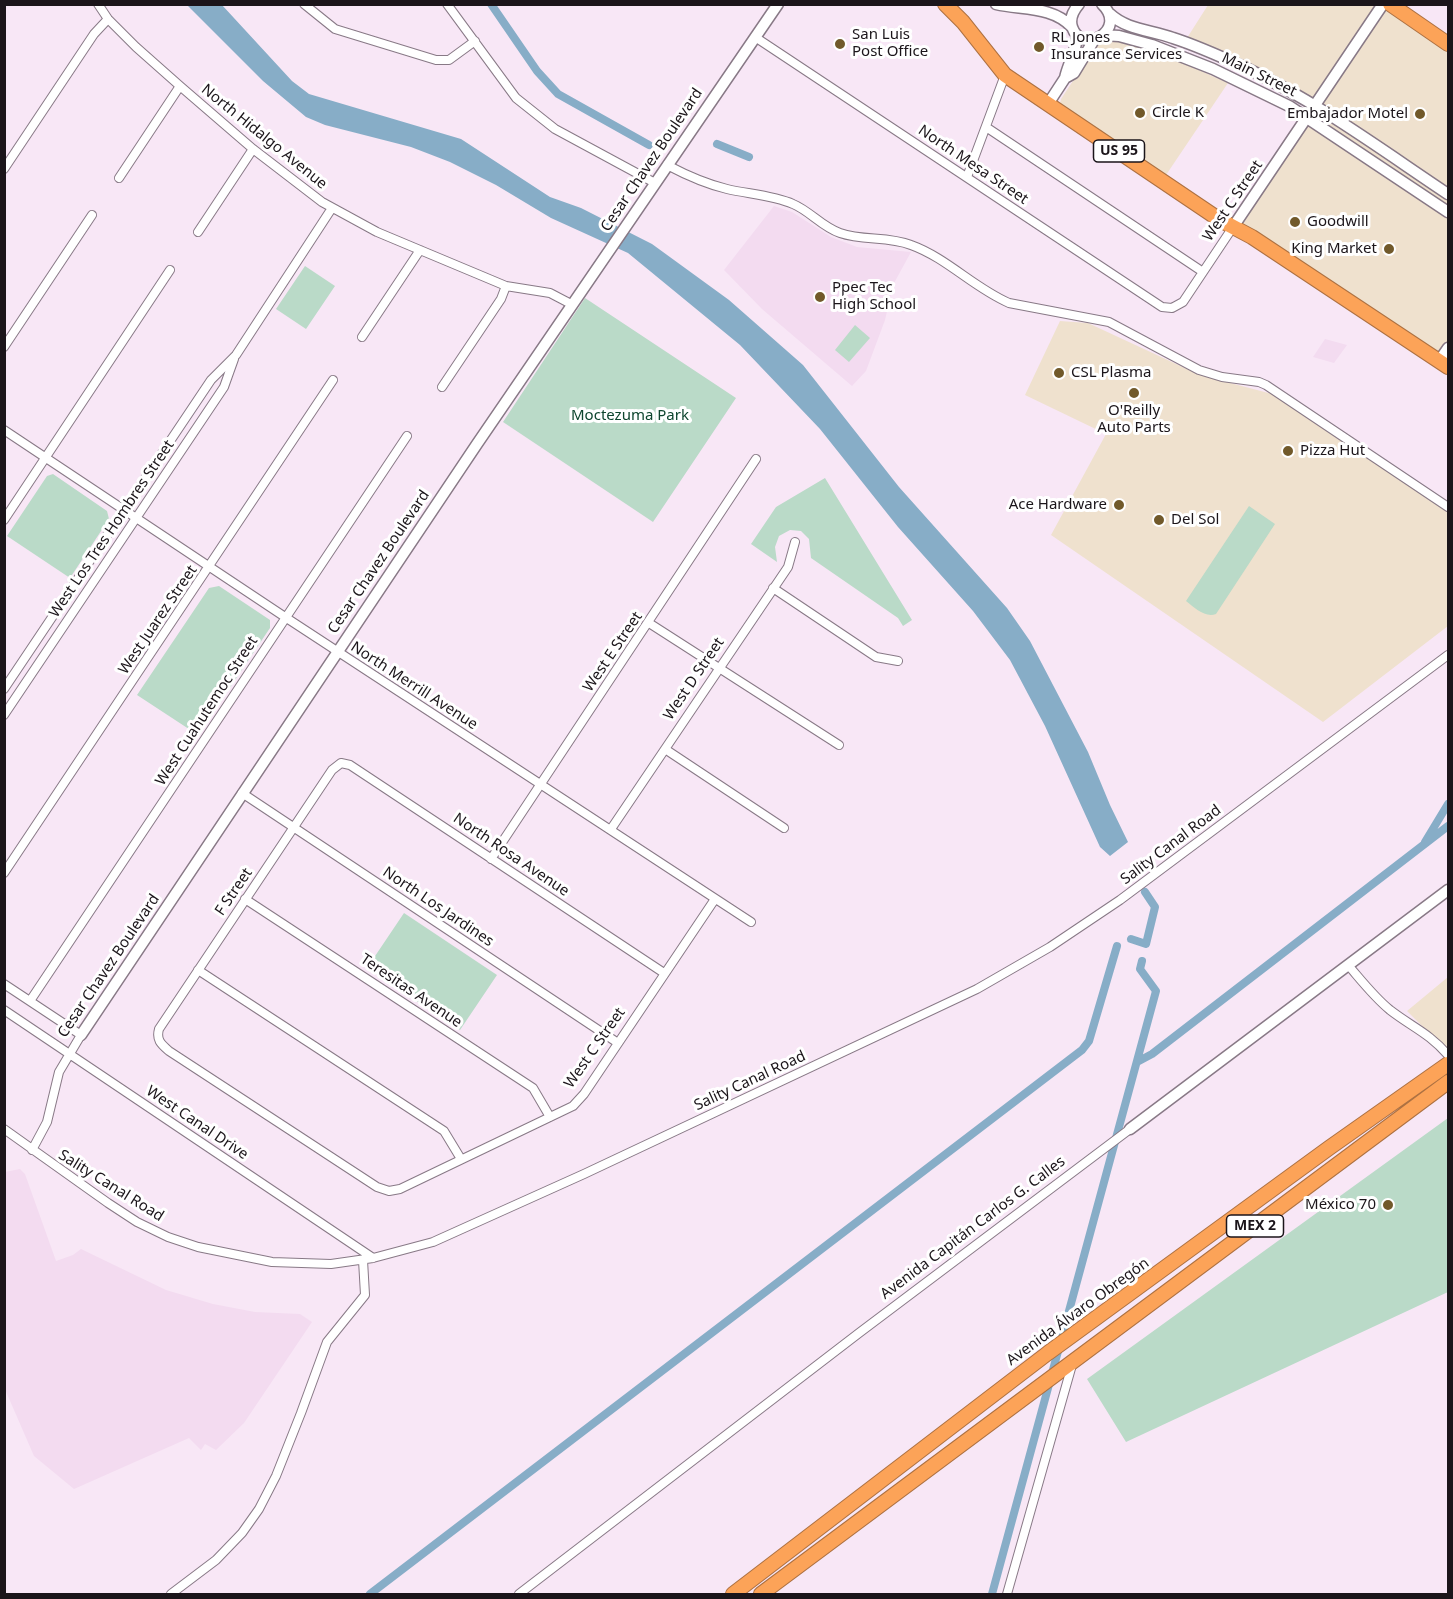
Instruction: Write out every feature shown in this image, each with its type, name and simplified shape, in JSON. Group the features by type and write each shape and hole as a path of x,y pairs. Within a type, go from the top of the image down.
{"highway":[{"name":"US 95","path":"945,4 963,22 1005,75 1444,364"},
{"path":"1390,4 1449,44"},
{"name":"Avenida Álvaro Obregón","path":"732,1594 1048,1353 1329,1148 1449,1064"},
{"name":"MEX 2","path":"761,1594 1449,1082"}],"street":[{"name":"North Hidalgo Avenue","path":"98,4 108,19 180,86 254,149 332,208 377,232 506,286 550,293 571,304"},
{"path":"304,4 335,29 436,60 449,60 474,41"},
{"path":"447,4 509,91 531,110 555,129 656,183"},
{"name":"Cesar Chavez Boulevard","path":"32,1150 45,1130 55,1083 69,1053 571,304 778,4"},
{"path":"996,4 1047,12 1063,18 1075,31"},
{"path":"1048,104 1065,78 1067,68 1077,48 1071,17 1078,5 1065,4"},
{"path":"1065,78 1074,73 1110,26 1110,14 1102,4"},
{"name":"West C Street","path":"1177,306 1183,302 1383,4"},
{"name":"Main Street","path":"1110,14 1122,24 1175,38 1226,59 1279,85 1449,212"},
{"path":"4,169 94,34 108,19"},
{"name":"Main Street","path":"1075,31 1085,39 1119,36 1142,42 1192,60 1289,106 1311,111 1449,194"},
{"name":"North Mesa Street","path":"755,37 1158,305 1166,308 1177,306"},
{"path":"966,177 1005,75"},
{"path":"119,178 180,86"},
{"path":"986,127 1203,272"},
{"path":"198,232 254,149"},
{"path":"667,165 724,188 794,204 825,226 838,232 855,237 910,244 937,256 998,298 1009,303 1102,320 1130,332 1199,370 1222,377 1266,385 1449,507"},
{"name":"West Los Tres Hombres Street","path":"4,689 211,380 236,355 332,208"},
{"path":"4,347 92,215"},
{"path":"362,337 420,250"},
{"path":"4,520 170,270"},
{"path":"442,387 501,299 506,286"},
{"path":"1444,364 1449,348"},
{"name":"West Los Tres Hombres Street","path":"4,715 224,387 236,355"},
{"name":"West Juarez Street","path":"4,873 333,380"},
{"name":"North Merrill Avenue","path":"4,430 337,652 751,922"},
{"name":"West Cuahutemoc Street","path":"30,1001 407,436"},
{"name":"West E Street","path":"491,859 756,459"},
{"name":"West D Street","path":"611,829 788,567 795,542"},
{"path":"774,588 876,657 898,661"},
{"path":"649,622 839,745"},
{"name":"Sality Canal Road","path":"4,1130 137,1222 168,1237 198,1247 272,1262 319,1264 363,1260 433,1242 595,1169 986,983 1050,947 1120,900 1449,655"},
{"path":"665,749 784,828"},
{"name":"F Street","path":"341,763 332,770 159,1029 158,1040 169,1051 367,1180 389,1191"},
{"name":"North Rosa Avenue","path":"341,763 350,765 664,973"},
{"name":"North Los Jardines","path":"242,793 618,1043"},
{"name":"Avenida Capitán Carlos G. Calles","path":"519,1594 1102,1149 1449,890"},
{"name":"Teresitas Avenue","path":"245,899 532,1088 550,1117"},
{"name":"West C Street","path":"389,1191 400,1189 573,1106 584,1094 715,899"},
{"path":"1348,965 1388,1008 1436,1041 1449,1055"},
{"path":"198,970 444,1131 461,1159"},
{"path":"4,984 81,1035"},
{"name":"West Canal Drive","path":"4,1010 373,1258"},
{"path":"171,1594 216,1560 242,1533 260,1509 297,1424 327,1342 365,1295 363,1260"},
{"path":"1007,1594 1067,1367"}],"shaded area":[{"path":"1390,4 1448,44 1448,368 1233,227 1318,101 1187,38 1208,5"},
{"path":"1114,39 1133,42 1140,48 1228,83 1166,175 1060,103 1098,43"},
{"name":"Ppec Tec High School","path":"774,206 792,212 831,237 857,247 911,252 893,285 885,320 866,371 852,386 762,309 724,270"},
{"path":"1060,321 1088,323 1200,375 1276,395 1448,506 1448,626 1323,722 1051,535 1106,434 1025,395"},
{"path":"1325,339 1347,345 1334,363 1313,357"},
{"path":"1448,977 1448,1052 1407,1011"},
{"path":"20,1169 25,1174 56,1261 73,1255 81,1249 166,1290 213,1304 255,1312 300,1314 312,1322 244,1423 216,1450 205,1444 201,1450 189,1438 74,1489 34,1456 4,1387 5,1172"}],"green space":[{"path":"305,266 335,286 306,329 276,309"},
{"name":"Moctezuma Park","path":"585,298 736,398 653,522 503,422"},
{"path":"855,325 870,338 849,362 835,350"},
{"path":"53,474 107,511 109,519 70,578 7,536 47,476"},
{"path":"825,478 912,620 903,626 898,618 811,558 809,539 801,531 790,530 779,536 775,547 777,562 751,544 776,507"},
{"path":"1249,506 1275,524 1216,614 1208,615 1186,601"},
{"path":"219,586 270,620 270,628 198,735 137,695 209,588"},
{"path":"404,913 497,975 460,1030 367,968"},
{"name":"México 70","path":"1448,1118 1448,1292 1126,1442 1087,1379"}],"water":[{"path":"187,5 222,5 292,81 309,94 461,139 550,197 581,208 652,244 729,300 803,365 899,487 1007,608 1030,641 1088,752 1128,842 1110,856 1100,847 1045,726 1010,660 973,611 898,527 820,429 740,345 628,253 551,218 496,185 450,162 411,147 325,125 306,117 263,81"}],"waterway":[{"path":"491,4 537,71 558,94 649,145"},
{"path":"717,144 749,157"},
{"path":"1425,842 1448,804"},
{"path":"1137,1062 1152,1054 1448,826"},
{"path":"1131,939 1146,944 1155,907 1145,892"},
{"path":"370,1594 1082,1050 1089,1041 1117,946"},
{"path":"992,1594 1156,991 1140,969 1142,961"}],"place":[{"name":"San Luis Post Office","path":"840,44"},
{"name":"RL Jones Insurance Services","path":"1039,47"},
{"name":"Circle K","path":"1140,113"},
{"name":"Embajador Motel","path":"1420,114"},
{"name":"Goodwill","path":"1295,222"},
{"name":"King Market","path":"1389,249"},
{"name":"Ppec Tec High School","path":"820,297"},
{"name":"CSL Plasma","path":"1059,373"},
{"name":"O'Reilly Auto Parts","path":"1134,393"},
{"name":"Pizza Hut","path":"1288,451"},
{"name":"Ace Hardware","path":"1119,505"},
{"name":"Del Sol","path":"1159,520"},
{"name":"México 70","path":"1388,1205"}]}
